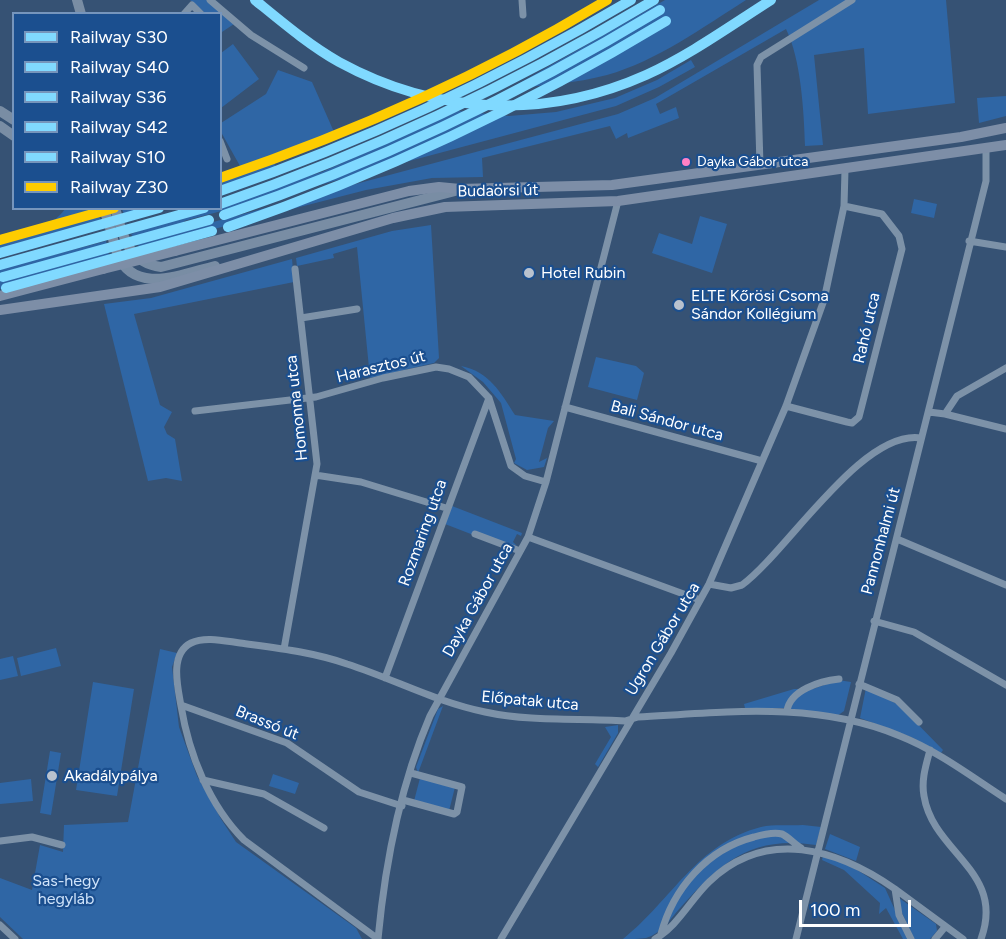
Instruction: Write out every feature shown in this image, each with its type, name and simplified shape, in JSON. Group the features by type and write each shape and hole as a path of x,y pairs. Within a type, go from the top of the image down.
{"main road":[{"name":"Budaörsi út","path":"0,296 386,195 439,187 460,189 584,188 760,165 1006,128"},
{"name":"Budaörsi út","path":"0,310 160,287 393,218 445,207 618,201 1006,145"},
{"name":"Budaörsi út","path":"116,210 126,243 133,255 153,266 170,266 387,206 460,189"},
{"path":"104,210 123,265 135,276 144,279 156,280 268,254"}],"street":[{"path":"210,0 251,35 304,68"},
{"path":"522,0 523,15"},
{"path":"760,165 757,65 761,57 852,0"},
{"path":"186,12 192,5 199,12"},
{"path":"222,146 227,159"},
{"name":"Pannonhalmi út","path":"796,939 987,176 986,149"},
{"path":"709,584 786,406 824,300 844,206 845,170"},
{"name":"Dayka Gábor utca","path":"378,939 385,873 411,772 426,726 528,537 546,482 618,201"},
{"name":"Rahó utca","path":"786,406 852,423 858,417 861,408 890,288 899,264 902,243 882,214 844,206"},
{"path":"969,241 1006,248"},
{"name":"Homonna utca","path":"284,649 315,475 317,448 295,269"},
{"path":"301,318 357,309"},
{"name":"Harasztos út","path":"195,411 311,398 436,367 461,372 479,385 489,398 511,466 525,476 546,482"},
{"path":"945,414 957,396 1006,368"},
{"name":"Rozmaring utca","path":"386,678 489,398"},
{"name":"Bali Sándor utca","path":"565,407 762,461"},
{"path":"929,412 1006,429"},
{"name":"Ugron Gábor utca","path":"501,939 709,584 726,588 742,585 832,490 861,464 889,443 906,437 921,438"},
{"path":"315,475 361,482 447,508"},
{"path":"475,534 520,551"},
{"path":"528,537 700,600"},
{"path":"897,539 1006,585"},
{"path":"874,621 914,632 1006,685"},
{"name":"Előpatak utca","path":"181,705 177,679 179,655 189,644 208,640 284,649 346,663 439,700 487,713 519,717 631,720 743,711 787,711 850,721 899,735 930,750 1006,799"},
{"path":"787,711 790,702 805,689 839,679"},
{"path":"859,684 883,692 897,700 919,722"},
{"path":"181,705 189,744 203,780 226,820 244,840 378,939"},
{"name":"Brassó út","path":"181,705 287,744 359,792 454,814 463,789 411,772"},
{"path":"930,750 923,777 924,799 936,825 986,893 988,915 981,939"},
{"path":"203,780 264,794 324,828"},
{"path":"658,938 669,907 677,895 697,870 727,847 762,835 781,834 801,848"},
{"path":"0,841 32,837 62,845"},
{"path":"658,938 710,880 729,866 770,850 801,848 868,871 963,939"},
{"path":"895,889 899,915 911,939"},
{"path":"0,925 15,939"},
{"path":"935,939 945,927"}],"green space":[{"path":"190,0 207,0 220,12 204,12"},
{"path":"665,0 746,0 662,52 626,69 583,80 511,88"},
{"path":"819,0 946,0 955,103 868,114 864,48 814,55 823,145 805,146 803,102 798,70 786,29 656,104 660,114 676,107 679,118 628,138 627,133 616,139 610,126 482,158 483,177 432,178 366,190 140,248 131,234 196,210 222,210 222,202 322,172 458,111 509,116 556,112 615,98 657,80 691,60 695,67 659,87 616,106 184,221 187,229 618,114 655,98"},
{"path":"222,13 234,24 222,32"},
{"path":"233,44 259,79 222,107 222,52"},
{"path":"278,70 312,82 334,132 271,155 279,175 222,192 222,173 240,166 222,134 222,122 266,94"},
{"path":"1006,96 1006,116 979,123 977,98"},
{"path":"914,199 937,204 934,218 911,213"},
{"path":"64,210 96,210 104,228 0,254 0,237 44,226"},
{"path":"123,210 162,210 126,220"},
{"path":"700,216 727,224 712,273 652,253 659,233 692,244"},
{"path":"431,225 439,358 434,363 370,378 357,247 333,254 334,258 297,266 296,258 392,231"},
{"path":"106,241 110,260 0,289 0,269"},
{"path":"292,259 294,282 134,314 160,405 172,412 164,427 167,434 175,439 182,481 166,478 148,481 104,304 151,298"},
{"path":"596,357 636,366 644,373 637,400 588,387"},
{"path":"461,366 487,378 515,415 554,421 548,428 539,462 547,458 544,467 527,470 514,463 516,459 501,403 483,382"},
{"path":"452,506 522,533 521,536 517,534 513,542 517,546 476,536 445,524"},
{"path":"56,648 61,666 21,676 17,658"},
{"name":"Sas-hegy hegyláb","path":"160,649 177,653 172,667 179,727 197,776 236,842 356,928 362,939 23,939 0,917 0,878 32,890 40,845 63,852 64,825 128,822"},
{"path":"13,656 18,676 0,680 0,659"},
{"path":"838,680 851,682 844,711 837,716 784,708 745,708 744,704 794,689 813,689"},
{"path":"93,682 134,689 117,796 76,790"},
{"path":"866,688 899,705 943,750 941,753 911,737 860,718"},
{"path":"443,706 418,773 416,767 438,709"},
{"path":"618,725 618,733 598,767 595,764 611,737 605,727"},
{"name":"Akadálypálya","path":"50,751 61,753 51,815 40,813"},
{"path":"273,774 299,783 295,794 269,786"},
{"path":"420,778 455,787 449,811 414,801"},
{"path":"31,779 33,801 0,804 0,783"},
{"path":"803,825 821,827 816,845 774,844 740,855 710,877 656,933 646,938 623,939 686,874 719,846 738,835 761,827"},
{"path":"830,834 860,847 856,861 825,849"},
{"path":"823,856 851,866 885,888 908,939 903,939 886,908 879,914 880,903 844,870 822,860"},
{"path":"899,898 936,924 937,931 930,939 914,939 898,904"}],"rail line":[{"name":"S36","path":"255,0 317,48 339,62 376,80 414,93 452,101 491,105 530,105 608,90 646,75 678,58 771,0"},
{"name":"Z30","path":"222,177 320,141 418,100 514,53 607,0"},
{"name":"S42","path":"222,190 379,130 532,56 631,0"},
{"name":"S30","path":"222,203 333,161 443,113 549,59 654,0"},
{"name":"S40","path":"224,215 338,173 448,124 555,70 660,10"},
{"name":"S10","path":"228,227 342,184 453,136 561,81 666,21"},
{"name":"Z30","path":"0,240 107,210"},
{"name":"S42","path":"0,253 152,210"},
{"name":"S30","path":"0,265 197,210"},
{"name":"S40","path":"3,277 209,220"},
{"name":"S10","path":"6,288 212,231"}],"place":[{"name":"Dayka Gábor utca","path":"686,162"},
{"name":"Hotel Rubin","path":"529,273"},
{"name":"ELTE Kőrösi Csoma Sándor Kollégium","path":"679,305"},
{"name":"Akadálypálya","path":"52,776"}]}
